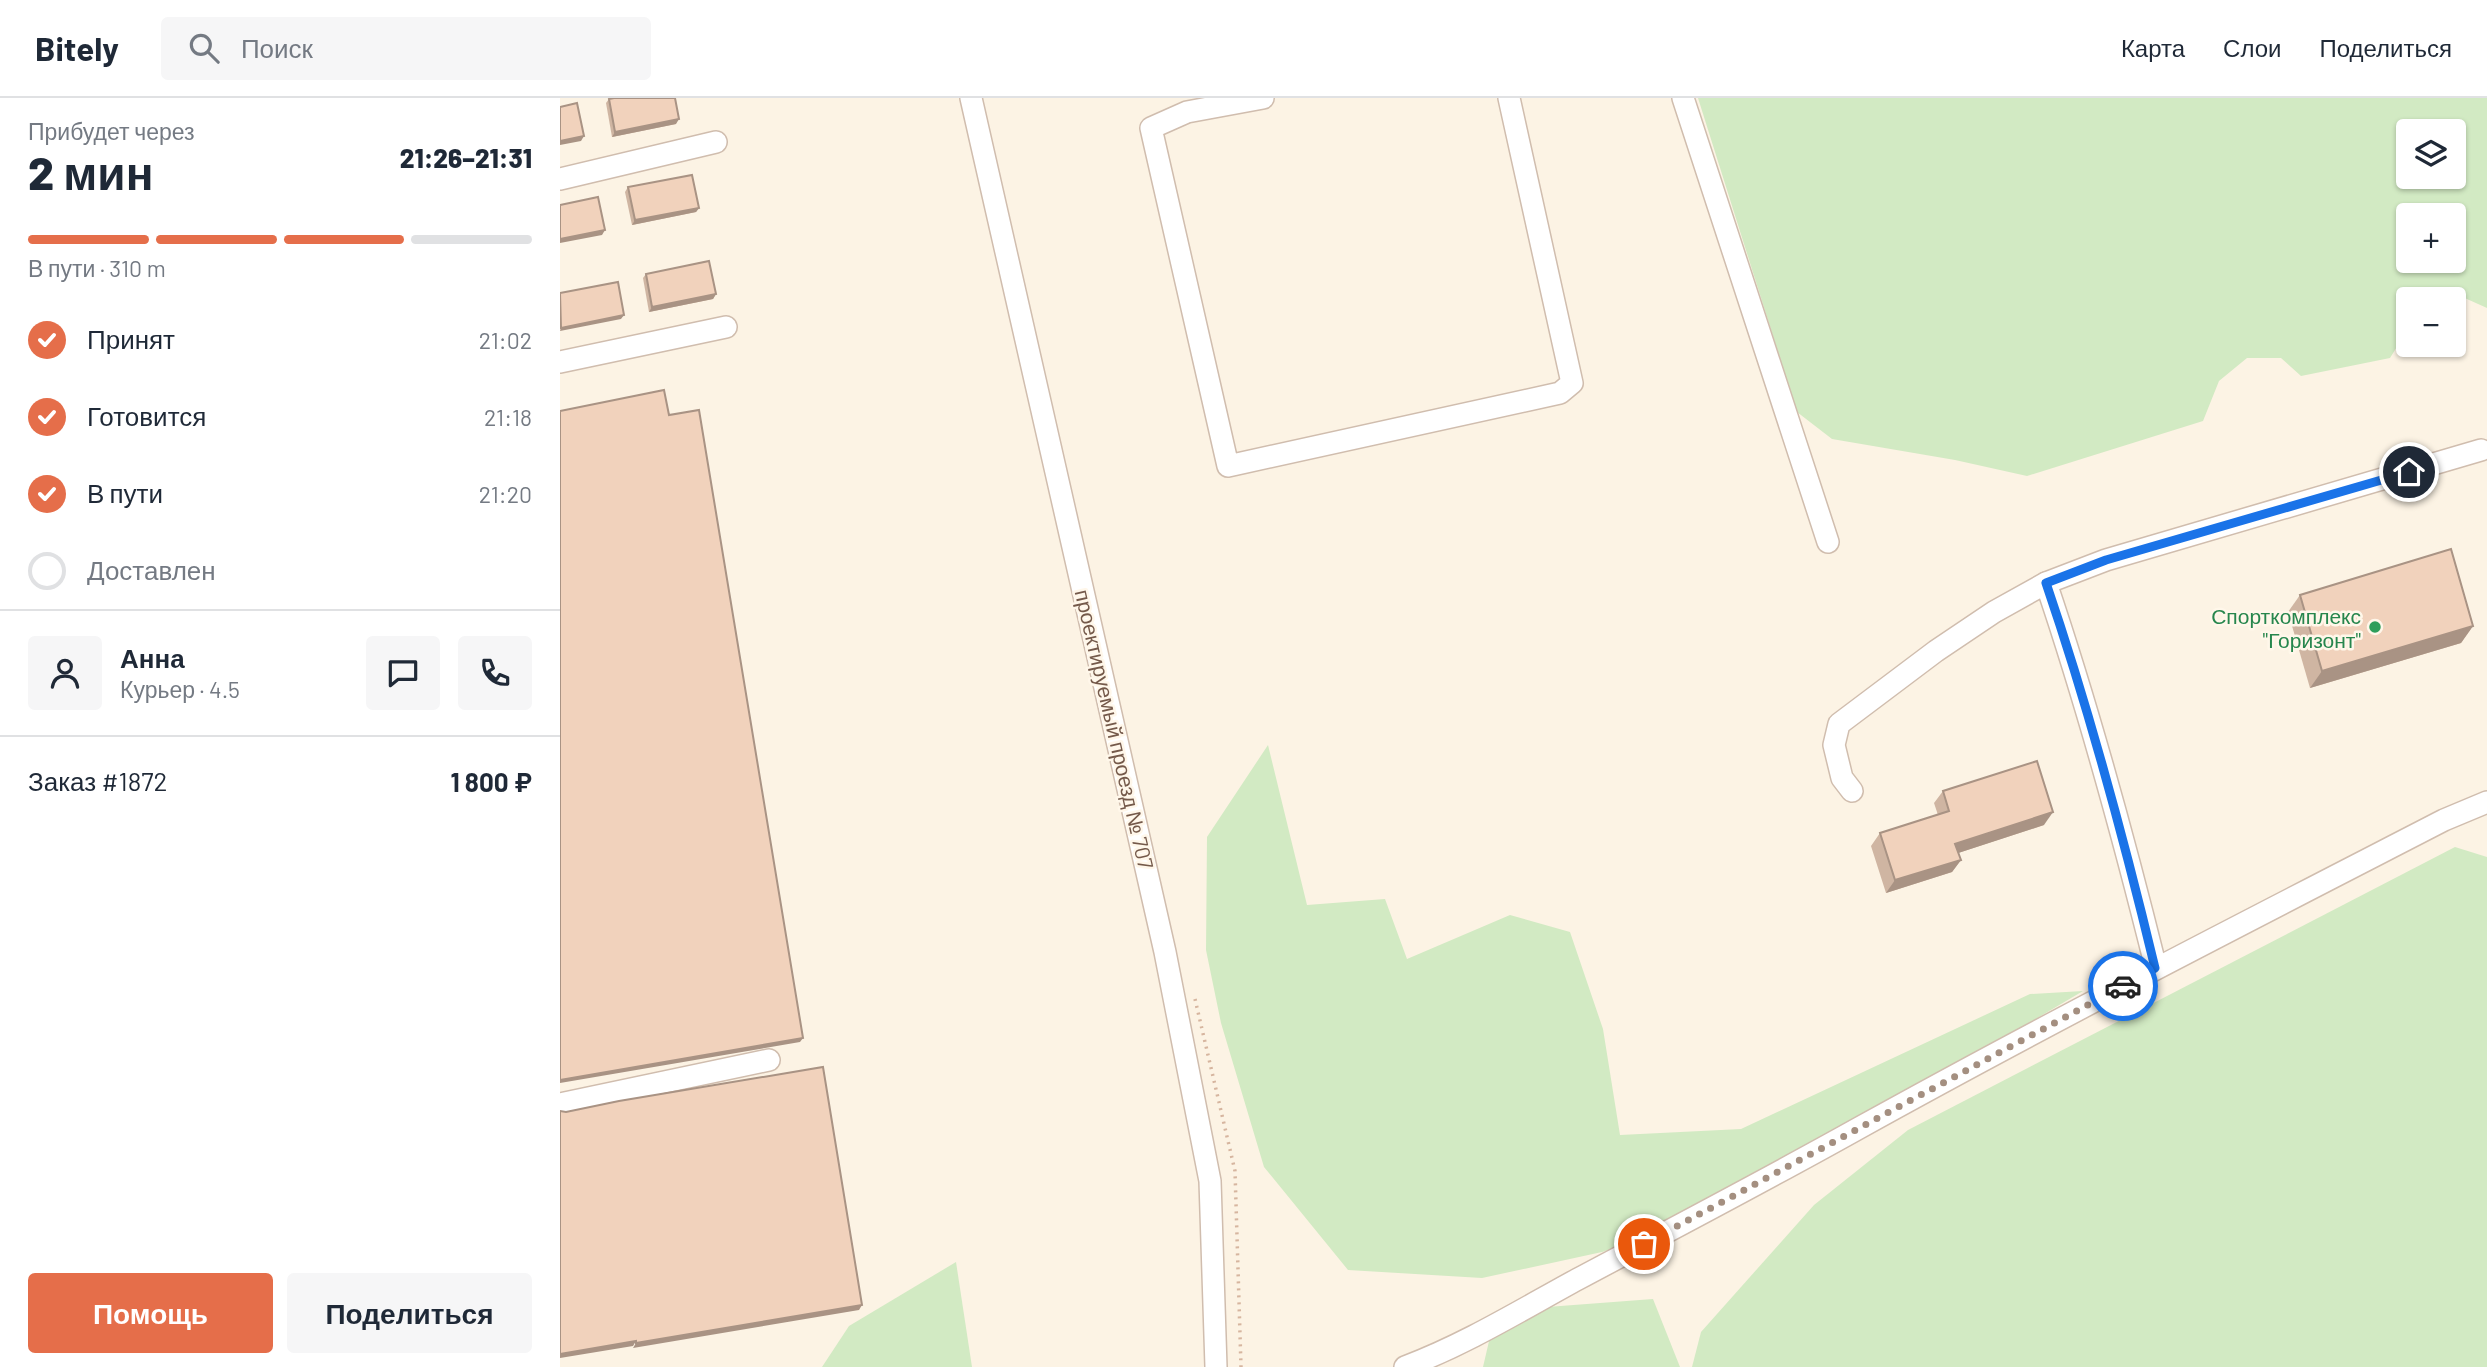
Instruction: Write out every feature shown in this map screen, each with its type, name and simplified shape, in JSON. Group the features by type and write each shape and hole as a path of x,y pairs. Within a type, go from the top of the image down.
{"street":[{"name":"проектируемый проезд № 707","path":"971,98 1165,952 1210,1181 1218,1364"},
{"path":"1263,98 1186,105 1151,128 1228,466 1560,393 1572,383 1509,98"},
{"path":"1683,98 1828,542"},
{"path":"560,179 716,142"},
{"path":"560,362 726,327"},
{"path":"1853,790 1842,778 1834,745 1839,724 1936,651 1994,612 2046,583 2106,560 2481,450"},
{"path":"2046,583 2071,658 2133,875 2155,968"},
{"path":"1405,1367 1484,1331 2155,968 2444,820 2487,802"},
{"path":"560,1104 769,1060"}],"green space":[{"path":"1698,98 2487,98 2487,308 2466,299 2466,287 2396,287 2396,348 2390,358 2301,376 2281,358 2247,358 2219,381 2203,421 2027,476 1955,460 1832,439 1797,412"},
{"path":"1268,745 1307,905 1385,899 1407,959 1510,915 1570,932 1603,1029 1620,1135 1741,1129 2030,994 2083,991 1687,1225 1602,1252 1482,1278 1348,1270 1264,1167 1221,1023 1206,950 1207,837"},
{"path":"2455,847 2487,857 2487,1367 1692,1367 1701,1332 1814,1205 1908,1130"},
{"path":"956,1262 972,1367 822,1367 849,1326"},
{"path":"1653,1299 1680,1367 1483,1367 1496,1311"}],"building":[{"path":"675,98 679,119 615,132 609,99"},
{"path":"577,103 584,136 560,141 560,107"},
{"path":"692,175 699,208 635,220 628,187"},
{"path":"598,197 605,230 560,239 560,205"},
{"path":"709,261 716,294 652,307 646,274"},
{"path":"618,282 624,315 561,328 560,293"},
{"path":"664,390 669,415 699,410 803,1038 560,1080 560,411"},
{"name":"Спорткомплекс \"Горизонт\"","path":"2451,549 2473,626 2322,671 2300,595"},
{"path":"2037,761 2053,812 1955,844 1961,860 1895,880 1880,833 1949,811 1943,791"},
{"path":"823,1067 862,1305 560,1354 560,1111"}],"way so far":[{"path":"1644,1244 2123,986"}],"place":[{"name":"Спорткомплекс \"Горизонт\"","path":"2375,627"}],"route":[{"path":"2123,986 2155,968 2133,875 2071,658 2046,583 2106,560 2409,472"}]}
